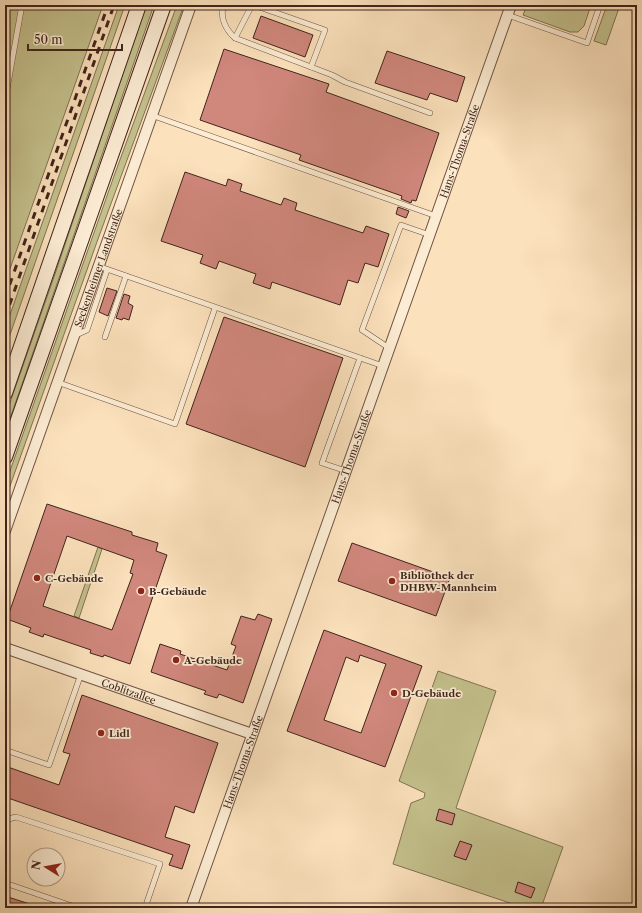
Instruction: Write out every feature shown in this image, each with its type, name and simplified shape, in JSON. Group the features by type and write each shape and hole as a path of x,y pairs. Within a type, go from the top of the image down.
{"main road":[{"path":"5,393 139,5"},
{"path":"5,457 164,5"}],"street":[{"name":"Seckenheimer Landstraße","path":"5,531 73,336 102,268 151,115 191,5"},
{"name":"Hans-Thoma-Straße","path":"191,908 510,10"},
{"name":"Coblitzallee","path":"5,648 252,734"}],"lane":[{"path":"5,100 22,5"},
{"path":"224,5 223,20 227,31 235,38 332,75 345,82 430,113"},
{"path":"235,38 253,5 325,30 311,67"},
{"path":"510,10 587,43 600,5"},
{"path":"151,115 436,216"},
{"path":"390,348 362,330 401,226 430,235"},
{"path":"102,268 383,366"},
{"path":"105,337 126,276"},
{"path":"57,382 175,424 215,308"},
{"path":"346,471 322,463 360,358"},
{"path":"5,750 49,766 81,674"},
{"path":"5,820 16,817 160,864 145,908"},
{"path":"5,882 78,908"}],"shaded area":[{"path":"5,5 103,5 5,283"},
{"path":"119,5 125,5 5,349 5,329"},
{"path":"146,5 154,5 5,433 5,417"},
{"path":"177,5 184,5 98,239 5,500 5,485 114,176"},
{"path":"527,5 591,5 584,26 578,32 570,32 523,15"},
{"path":"607,5 620,5 606,45 594,41"},
{"path":"98,547 102,549 79,618 74,616"},
{"path":"438,671 496,691 456,808 563,847 541,908 525,908 393,864 411,803 424,798 425,793 399,781"}],"building":[{"path":"261,16 313,35 305,57 253,38"},
{"path":"224,49 329,84 326,92 439,133 416,201 412,200 411,203 401,199 402,196 299,160 301,155 200,120"},
{"path":"387,51 465,77 457,102 430,93 427,100 375,83"},
{"path":"185,172 226,186 228,179 242,184 240,191 281,205 284,198 297,203 295,210 363,233 366,226 389,234 378,267 365,263 358,283 348,280 340,305 272,282 270,289 253,283 256,274 219,261 216,269 200,263 203,255 161,241"},
{"path":"398,207 409,211 406,218 396,214"},
{"path":"107,288 117,291 108,316 99,312"},
{"path":"124,294 130,296 128,303 133,306 129,320 116,318"},
{"path":"224,317 343,358 305,467 186,424"},
{"path":"47,504 132,532 132,535 158,543 156,551 167,555 130,664 104,655 103,657 90,653 91,650 44,634 43,637 29,632 31,628 7,619","holes":["67,536 134,560 130,573 133,574 112,630 43,606"]},
{"path":"352,543 450,578 436,616 338,581"},
{"name":"A-Gebäude","path":"258,614 272,619 243,703 219,694 217,698 204,694 206,691 151,672 160,644 181,651 180,654 227,670 236,646 231,644 241,616 255,620"},
{"name":"D-Gebäude","path":"324,630 422,666 385,767 287,731","holes":["360,655 386,664 361,733 324,720 346,657 358,662"]},
{"path":"82,695 218,743 194,813 175,806 165,837 190,845 182,869 169,865 173,855 5,797 5,766 59,785 70,754 63,752"},
{"path":"439,809 455,814 452,825 436,820"},
{"path":"460,841 472,845 466,860 454,856"},
{"path":"518,882 535,888 531,898 515,892"},
{"path":"5,896 36,906 36,908 5,908"}],"railway":[{"path":"5,298 108,5"},
{"path":"5,318 114,5"}],"place":[{"name":"C-Gebäude","path":"37,578"},
{"name":"Bibliothek der DHBW-Mannheim","path":"392,581"},
{"name":"B-Gebäude","path":"141,591"},
{"name":"A-Gebäude","path":"176,660"},
{"name":"D-Gebäude","path":"394,693"},
{"name":"Lidl","path":"101,733"}]}
